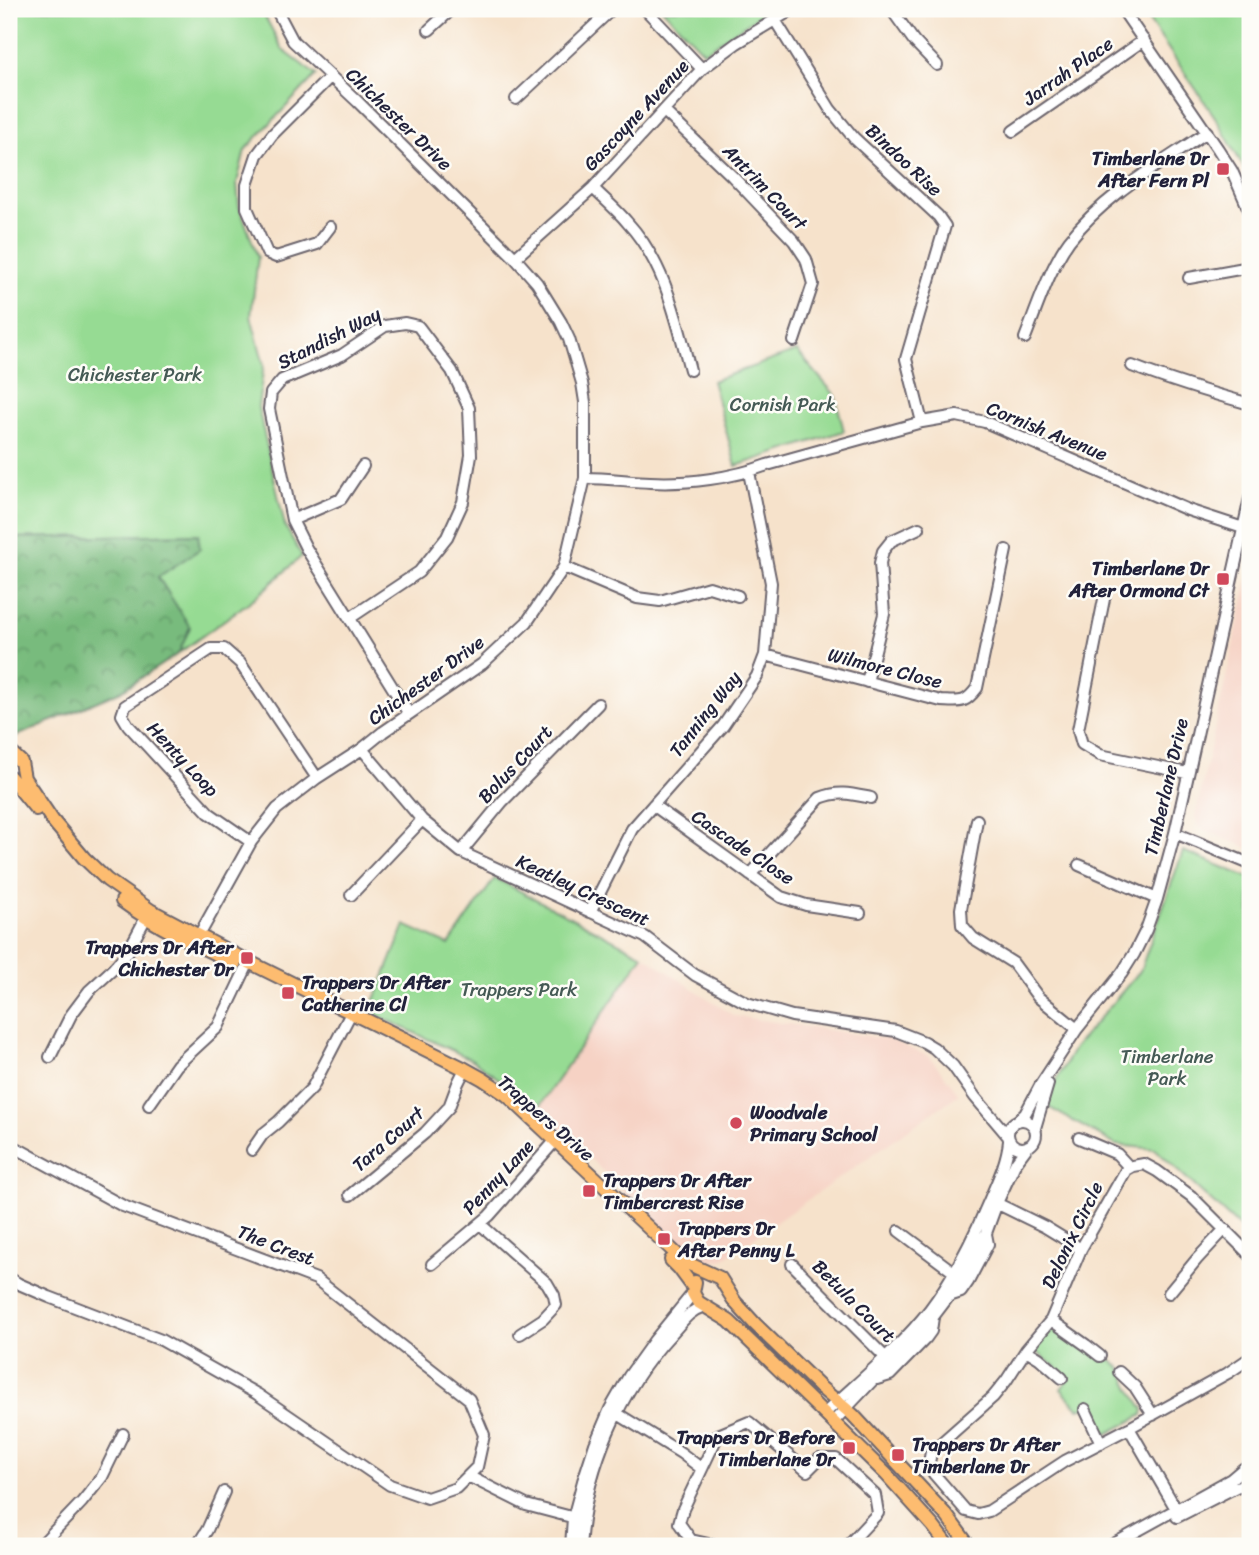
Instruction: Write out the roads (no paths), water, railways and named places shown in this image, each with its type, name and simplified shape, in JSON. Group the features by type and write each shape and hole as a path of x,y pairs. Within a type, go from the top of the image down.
{"main road":[{"name":"Trappers Drive","path":"11,755 20,762 13,774 24,778 53,821 84,858 147,914 463,1073 483,1079 507,1095 679,1268 693,1290"},
{"name":"Trappers Drive","path":"554,1142 685,1262 710,1274"},
{"path":"948,1546 886,1474 829,1418 729,1321 698,1302 693,1290 700,1277 710,1274 720,1278 755,1324 853,1415 947,1516 969,1546"},
{"path":"705,1306 720,1302 724,1297 725,1287"}],"street":[{"name":"Chichester Drive","path":"197,940 251,842 277,809 317,778 482,664 527,622 564,567 585,478 585,402 578,365 552,305 515,258 293,41 276,9"},
{"path":"429,30 452,9"},
{"path":"516,99 612,9"},
{"path":"645,9 702,69"},
{"name":"Gascoyne Avenue","path":"515,258 593,188 702,69 737,43 793,9"},
{"path":"891,9 914,41 937,65"},
{"path":"1122,9 1232,171 1250,212"},
{"name":"Bindoo Rise","path":"775,20 830,109 854,138 938,216 945,226 906,359 922,422"},
{"name":"Jarrah Place","path":"1013,131 1144,40"},
{"path":"330,77 272,135 257,155 247,185 247,208 267,253 276,257 317,244 330,227"},
{"name":"Antrim Court","path":"664,111 732,176 794,241 806,259 813,284 794,341"},
{"path":"1025,338 1056,262 1069,242 1121,190 1207,132"},
{"path":"593,188 629,223 648,249 666,285 690,370"},
{"path":"1189,278 1250,267"},
{"name":"Standish Way","path":"350,618 419,572 447,537 463,502 471,455 469,408 453,371 418,326 405,323 386,326 342,355 282,380 271,393 269,409 292,520 306,548 409,714"},
{"path":"1132,366 1185,386 1250,404"},
{"name":"Cornish Avenue","path":"585,478 652,482 705,479 749,472 767,464 922,422 957,416 985,422 1188,510 1243,528"},
{"path":"292,520 341,499 363,466"},
{"name":"Tanning Way","path":"590,912 632,829 723,726 757,676 765,656 771,583 749,472"},
{"name":"Timberlane Drive","path":"1016,1121 1025,1114 1077,1029 1122,973 1146,930 1175,834 1250,498"},
{"path":"867,682 884,614 880,563 883,551 891,541 919,528"},
{"name":"Wilmore Close","path":"765,656 941,701 963,702 977,688 1006,550"},
{"path":"564,567 637,598 660,601 709,587 738,596"},
{"path":"1105,594 1077,730 1082,744 1100,755 1187,774"},
{"name":"Henty Loop","path":"251,842 209,813 128,725 122,715 125,706 212,649 224,649 240,663 317,778"},
{"name":"Bolus Court","path":"461,852 502,802 598,704"},
{"name":"Keatley Crescent","path":"362,749 422,820 461,852 645,937 695,975 747,1003 792,1016 896,1031 924,1042 943,1055 1008,1138"},
{"path":"750,876 820,798 832,793 847,793 871,798"},
{"name":"Cascade Close","path":"653,805 781,897 806,905 860,913"},
{"path":"351,895 422,820"},
{"path":"977,820 961,909 962,925 973,938 1013,963 1038,997 1077,1029"},
{"path":"1175,834 1250,864"},
{"path":"1079,865 1157,899"},
{"path":"50,1057 71,1015 89,991 127,953 147,914"},
{"path":"149,1105 177,1065 218,1027 247,965"},
{"path":"251,1150 263,1134 312,1088 350,1016"},
{"name":"Timberlane Drive","path":"1035,1128 1044,1094 1058,1059"},
{"name":"Tara Court","path":"350,1195 425,1133 449,1107 463,1073"},
{"path":"829,1418 933,1317 949,1296 978,1226 1016,1162 1036,1137 1035,1128 1026,1120 1005,1121 990,1115"},
{"path":"872,1382 958,1275 986,1233 1008,1151 1009,1128 1016,1121"},
{"path":"1008,1138 1019,1148 1028,1146"},
{"path":"1080,1139 1117,1154 1129,1167 1144,1164 1157,1171 1191,1196 1250,1255"},
{"name":"Penny Lane","path":"432,1264 489,1216 554,1142"},
{"name":"The Crest","path":"9,1144 124,1206 316,1279 469,1399 484,1436 477,1467 468,1476"},
{"name":"Delonix Circle","path":"1129,1167 1119,1178 1081,1249 1051,1320 993,1397 931,1452 929,1463 934,1474 966,1511 978,1514 989,1511 1065,1461 1153,1415 1250,1358"},
{"path":"993,1202 1045,1227 1081,1249"},
{"path":"480,1224 547,1283 554,1294 556,1305 543,1320 520,1334"},
{"path":"1169,1293 1225,1229"},
{"path":"899,1231 958,1275"},
{"path":"949,1296 961,1292 968,1282 988,1244 986,1233"},
{"name":"Betula Court","path":"792,1264 888,1360"},
{"path":"9,1278 49,1297 161,1340 257,1394 390,1485 427,1498 456,1488 468,1476 526,1505 577,1519"},
{"path":"571,1546 595,1444 629,1376 693,1290"},
{"path":"613,1412 660,1346 694,1309 705,1306"},
{"path":"842,1406 879,1377 890,1375 931,1331 933,1317"},
{"path":"1051,1320 1100,1356"},
{"path":"1026,1350 1062,1378"},
{"path":"1119,1372 1135,1387 1153,1415"},
{"path":"1086,1409 1101,1443"},
{"path":"613,1412 681,1453 702,1469"},
{"path":"717,1546 691,1540 679,1523 683,1508 718,1436 749,1422 807,1471 819,1458 836,1458 875,1495 878,1513 847,1546"},
{"path":"1129,1428 1178,1513"},
{"path":"40,1546 102,1477 123,1434"},
{"path":"1121,1546 1231,1479 1247,1464"},
{"path":"1110,1546 1250,1482 1245,1476 1247,1464"},
{"path":"197,1546 224,1492"},
{"path":"577,1519 580,1546"}],"place":[{"name":"Timberlane Dr After Fern Pl","path":"1223,169"},
{"name":"Timberlane Dr After Ormond Ct","path":"1223,579"},
{"name":"Trappers Dr After Chichester Dr","path":"247,958"},
{"name":"Trappers Dr After Catherine Cl","path":"288,993"},
{"name":"Woodvale Primary School","path":"736,1123"},
{"name":"Trappers Dr After Timbercrest Rise","path":"589,1191"},
{"name":"Trappers Dr After Penny L","path":"664,1239"},
{"name":"Trappers Dr Before Timberlane Dr","path":"849,1448"},
{"name":"Trappers Dr After Timberlane Dr","path":"898,1455"}],"park label":[{"name":"Chichester Park","path":"135,374"},
{"name":"Cornish Park","path":"783,404"},
{"name":"Trappers Park","path":"519,989"},
{"name":"Timberlane Park","path":"1167,1067"}]}
